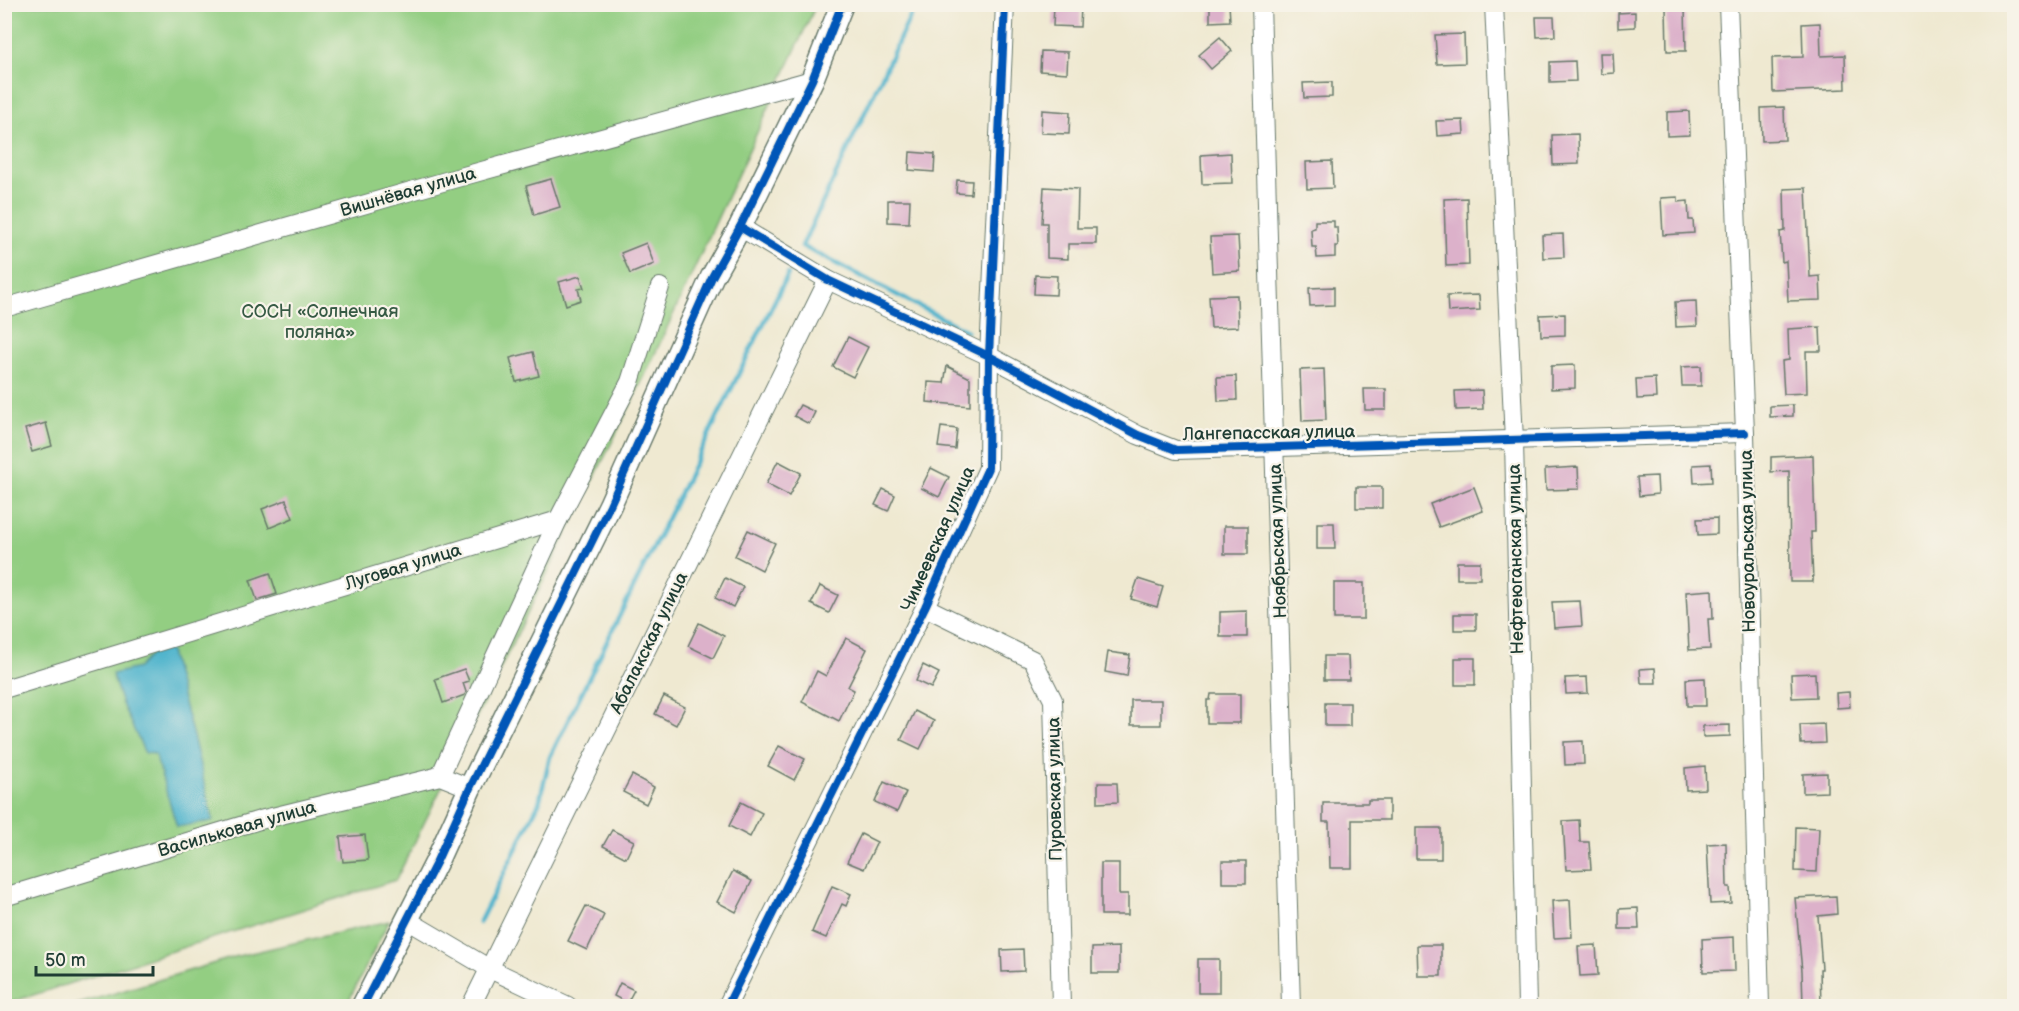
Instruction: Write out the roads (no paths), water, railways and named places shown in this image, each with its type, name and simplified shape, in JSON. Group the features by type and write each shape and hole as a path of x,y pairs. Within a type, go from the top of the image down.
{"street":[{"path":"363,1006 610,505 712,277 740,227 812,80 842,4"},
{"name":"Чимеевская улица","path":"727,1006 925,607 988,468 989,356 1005,4"},
{"name":"Ноябрьская улица","path":"1261,4 1292,1006"},
{"name":"Нефтеюганская улица","path":"1494,4 1514,441 1527,1006"},
{"name":"Новоуральская улица","path":"1728,4 1745,433 1760,1006"},
{"name":"Вишнёвая улица","path":"4,308 465,176 812,80"},
{"name":"Лангепасская улица","path":"740,227 828,280 989,356 1138,435 1176,450 1275,449 1745,433"},
{"name":"Абалакская улица","path":"471,1006 828,280"},
{"path":"470,788 440,776 558,520 630,382 660,287"},
{"name":"Луговая улица","path":"4,689 558,520"},
{"name":"Пуровская улица","path":"925,607 1033,660 1053,700 1060,1006"},
{"name":"Васильковая улица","path":"4,897 261,820 440,776"},
{"path":"407,920 490,969 568,1006"}],"water":[{"path":"169,648 213,821 177,827 155,754 145,753 122,704 112,674 138,668 153,652"}],"waterway":[{"path":"916,4 802,246 967,331"},
{"path":"479,923 539,803 550,757 788,274"}],"park label":[{"name":"СОСН «Солнечная поляна»","path":"320,321"}]}
